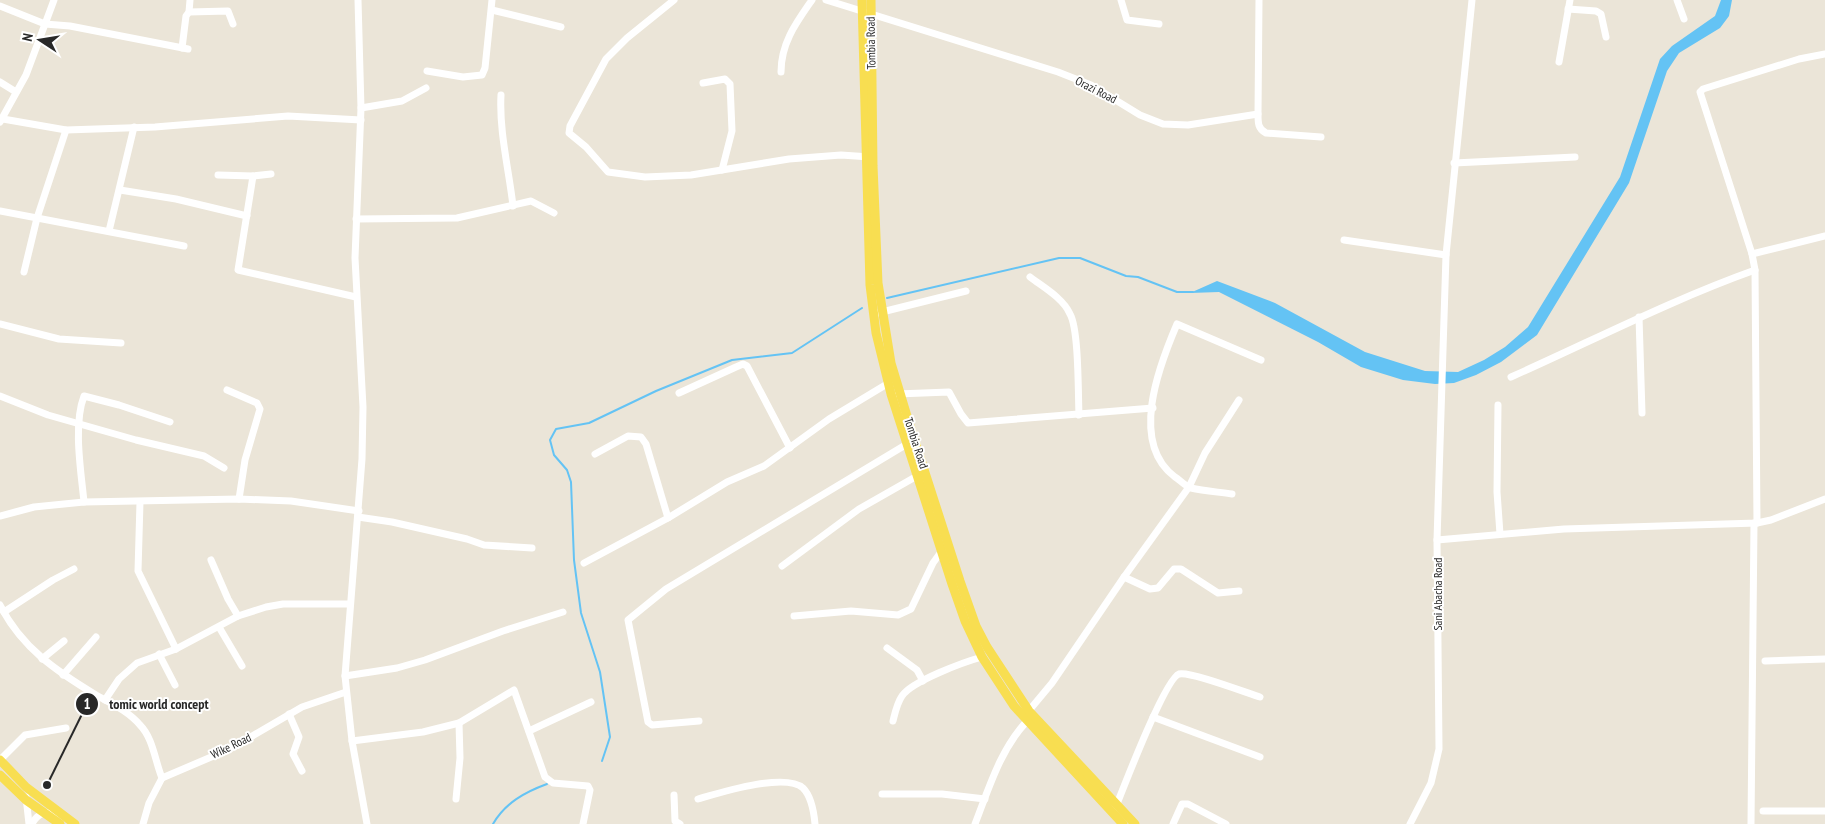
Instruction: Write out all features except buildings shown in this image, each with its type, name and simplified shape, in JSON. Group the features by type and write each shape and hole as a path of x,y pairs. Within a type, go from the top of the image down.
{"main road":[{"name":"Tombia Road","path":"862,0 866,13 869,157 877,313 887,384 895,394 976,626 1026,716"},
{"name":"Tombia Road","path":"866,13 871,0"},
{"name":"Tombia Road","path":"877,313 891,363 895,394 907,444 965,622 982,657 1005,694 1115,809 1135,824"},
{"path":"0,760 26,787 75,824"},
{"path":"0,775 26,800 39,816 60,824"},
{"name":"Tombia Road","path":"1115,809 1123,824"}],"street":[{"path":"54,0 26,75 1,121 66,130 288,116 360,120"},
{"path":"0,6 45,24 70,26 185,48 190,0"},
{"path":"358,0 361,108 356,219 356,297 363,407 359,514 349,604 345,676 352,740 367,824"},
{"path":"427,71 463,77 482,75 486,68 492,0"},
{"path":"674,0 627,38 606,59 570,126 569,133 608,172 664,177 790,159 841,155 869,157"},
{"path":"781,72 782,54 787,39 812,0"},
{"name":"Orazi Road","path":"826,0 1058,72 1091,85 1140,115 1163,124 1188,125 1258,114"},
{"path":"1121,0 1127,20 1159,24"},
{"path":"1259,0 1258,124 1261,130 1266,133 1321,138"},
{"name":"Sani Abacha Road","path":"1410,824 1431,784 1439,749 1438,540 1446,255 1472,0"},
{"path":"1559,62 1570,0"},
{"path":"1677,0 1684,20"},
{"path":"1568,9 1596,11 1601,14 1606,37"},
{"path":"492,10 561,27"},
{"path":"189,12 228,11 233,24"},
{"path":"1751,824 1756,523 1755,270 1752,254 1700,92 1703,89 1799,59 1825,54"},
{"path":"703,83 725,79 730,84 732,131 722,170"},
{"path":"0,82 16,92"},
{"path":"361,108 402,101 426,88"},
{"path":"501,95 500,122 506,148 513,206"},
{"path":"109,231 134,127"},
{"path":"24,272 37,218 66,130"},
{"path":"1454,162 1575,157"},
{"path":"218,176 271,174"},
{"path":"253,176 238,270 356,297"},
{"path":"120,190 176,199 247,216"},
{"path":"356,219 457,218 532,201 554,214"},
{"path":"0,211 184,246"},
{"path":"1752,254 1825,236"},
{"path":"1344,240 1446,255"},
{"path":"1511,377 1639,317 1755,270"},
{"path":"1030,277 1064,304 1070,313 1074,331 1079,415"},
{"path":"877,313 966,291"},
{"path":"1639,317 1642,413"},
{"path":"0,324 58,339 121,343"},
{"path":"1232,494 1189,487 1168,472 1153,448 1151,431 1157,375 1177,324 1261,360"},
{"path":"680,393 743,364 747,366 790,448"},
{"path":"584,563 668,518 727,482 764,466 829,419 887,384"},
{"path":"227,390 257,403 260,409 246,460 239,499"},
{"path":"895,394 949,392 968,423 1153,408"},
{"path":"0,396 48,415 136,440 204,456 224,468"},
{"path":"84,502 80,468 80,423 84,396 170,422"},
{"path":"975,824 1003,754 1011,740 1026,716 1052,683 1124,577 1189,487 1205,453 1239,400"},
{"path":"1498,405 1497,492 1500,534"},
{"path":"595,454 628,436 641,437 646,444 668,518"},
{"path":"699,720 665,726 652,725 648,722 628,620 666,589 907,444"},
{"path":"782,566 859,509 917,476"},
{"path":"0,516 34,507 84,502 239,499 291,501 359,514 467,539 484,545 532,548"},
{"path":"1438,540 1564,529 1756,523 1771,520 1825,500"},
{"path":"140,502 138,572 176,649"},
{"path":"794,616 851,611 906,614 911,609 933,563 941,552"},
{"path":"211,560 228,600 238,616"},
{"path":"4,612 53,580 74,569"},
{"path":"1124,577 1150,589 1158,588 1174,569 1181,569 1218,593 1239,591"},
{"path":"105,700 127,670 159,654 176,649 238,616 266,607 284,604 349,604"},
{"path":"0,605 13,628 42,659 63,675 119,707 144,730 162,778 149,803 143,824"},
{"path":"345,676 397,668 425,660 503,631 564,612"},
{"path":"219,626 242,666"},
{"path":"63,675 96,637"},
{"path":"42,659 64,641"},
{"path":"887,648 917,670 923,681"},
{"path":"159,654 175,685"},
{"path":"893,721 903,694 923,681 958,664 982,657"},
{"path":"1765,661 1825,659"},
{"path":"1115,809 1154,717 1172,681 1178,674 1198,677 1260,697"},
{"path":"352,740 423,732 459,723 513,690 545,777 553,783 588,786 590,790 583,824"},
{"name":"Wike Road","path":"162,778 230,749 309,704 346,692"},
{"path":"529,731 591,702"},
{"path":"289,714 299,737 294,754 302,771"},
{"path":"1154,717 1260,757"},
{"path":"456,799 460,758 459,723"},
{"path":"0,760 25,735 66,728"},
{"path":"698,799 764,782 794,783 803,788 808,796 815,824"},
{"path":"26,787 30,824"},
{"path":"882,794 942,794 984,799"},
{"path":"674,795 675,821 680,824"},
{"path":"39,816 40,798"},
{"path":"1173,824 1182,804 1188,804 1226,824"},
{"path":"1763,811 1825,811"},
{"path":"30,824 39,816 58,813"}],"water":[{"path":"1721,0 1732,0 1729,16 1720,28 1679,53 1667,71 1629,183 1537,335 1501,362 1476,375 1454,383 1435,384 1403,380 1361,367 1318,342 1219,292 1190,293 1217,281 1275,303 1365,352 1425,371 1458,372 1484,360 1505,347 1528,327 1620,177 1660,59 1672,46 1715,16"}],"waterway":[{"path":"887,298 1059,258 1080,258 1126,276 1138,277 1177,292 1193,292"},
{"path":"602,761 610,737 600,672 581,613 574,560 571,482 567,470 554,455 550,440 556,429 589,423 656,391 732,360 792,353 862,308"},
{"path":"493,824 503,810 516,799 547,784"}],"place":[{"name":"tomic world concept","path":"47,785"}]}
